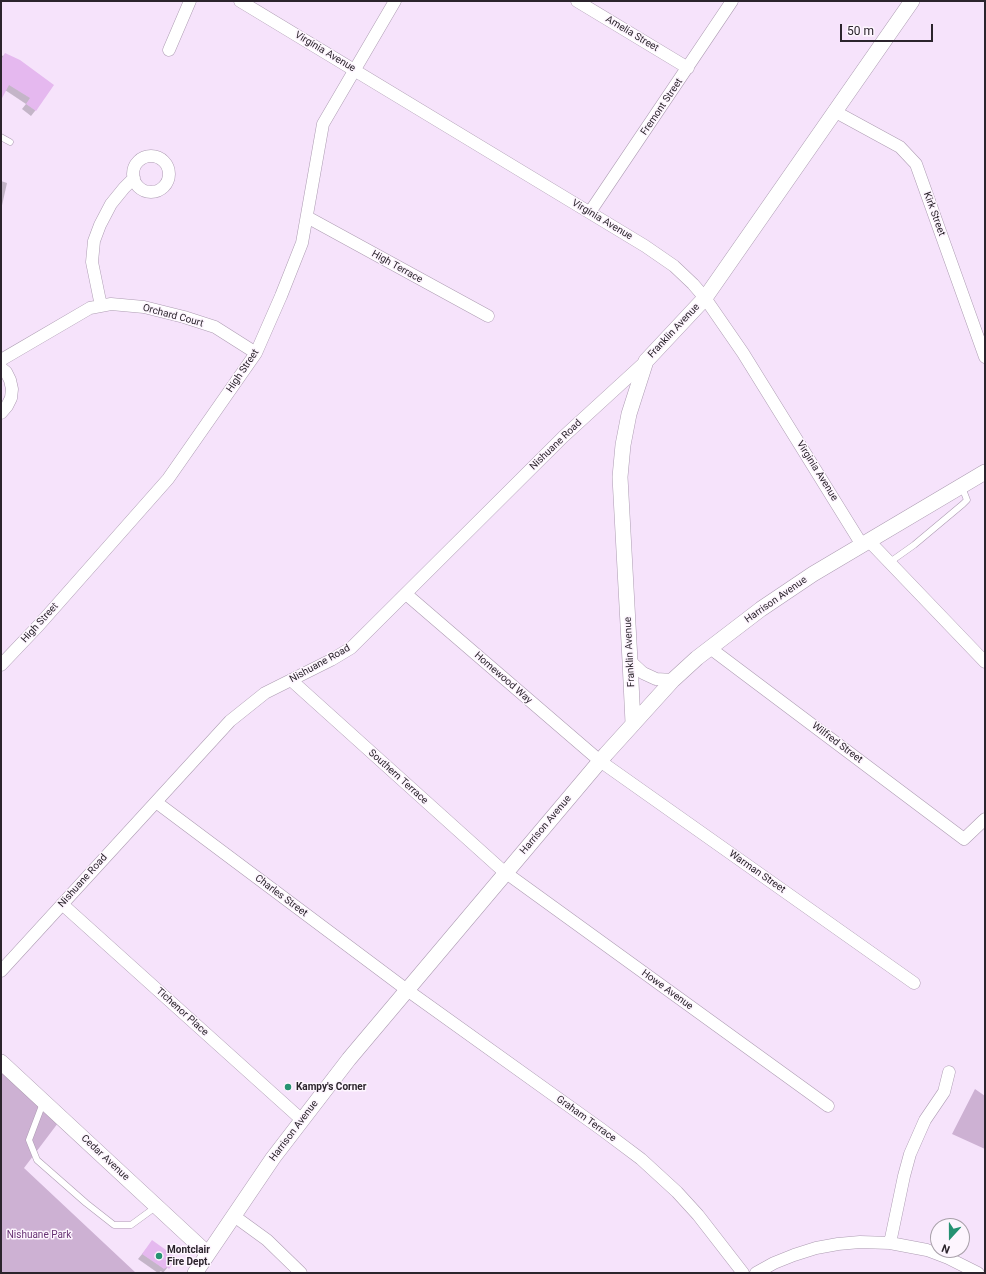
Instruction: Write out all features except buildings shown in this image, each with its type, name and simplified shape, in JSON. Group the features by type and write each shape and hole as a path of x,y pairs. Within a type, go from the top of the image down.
{"street":[{"path":"169,50 190,1"},
{"name":"Virginia Avenue","path":"240,1 590,212 674,266 705,298 743,353 866,543 890,562 985,662"},
{"name":"High Street","path":"1,665 168,479 256,353 282,296 302,243 323,124 395,1"},
{"name":"Amelia Street","path":"577,1 688,68"},
{"name":"Fremont Street","path":"590,212 732,1"},
{"name":"Franklin Avenue","path":"633,724 620,477 623,444 629,414 646,361 705,298 912,1"},
{"name":"Kirk Street","path":"834,111 900,147 916,164 985,357"},
{"path":"101,306 92,262 94,241 100,225 111,204 134,178"},
{"name":"High Terrace","path":"307,217 488,316"},
{"name":"Orchard Court","path":"1,360 55,327 90,308 111,304 144,307 184,317 215,327 256,353"},
{"name":"Nishuane Road","path":"1,971 230,721 265,693 331,660 351,648 563,437 646,361"},
{"path":"1,368 6,372 12,388 11,398 1,413"},
{"name":"Harrison Avenue","path":"195,1273 273,1158 349,1059 600,761 672,680 710,648 761,609 813,574 985,472"},
{"name":"Homewood Way","path":"406,594 600,761"},
{"name":"Wilfred Street","path":"710,648 964,839 985,819"},
{"path":"630,661 644,673 656,679 672,680"},
{"name":"Southern Terrace","path":"291,680 506,873"},
{"name":"Warman Street","path":"600,761 914,983"},
{"name":"Charles Street","path":"156,802 407,990"},
{"name":"Howe Avenue","path":"506,873 828,1106"},
{"name":"Tichenor Place","path":"62,904 302,1120"},
{"name":"Graham Terrace","path":"407,990 641,1159 677,1192 698,1215 742,1273"},
{"name":"Cedar Avenue","path":"1,1062 208,1254"},
{"path":"890,1243 910,1154 925,1120 944,1092 949,1072"},
{"path":"234,1216 267,1240 302,1273"},
{"path":"756,1273 774,1263 816,1248 860,1242 890,1243 927,1250 948,1258 978,1273"}],"lane":[{"path":"1,137 10,142"},
{"path":"890,562 914,545 964,504 967,500 962,485"},
{"path":"44,1102 29,1140 37,1160 86,1203 114,1225 131,1225 157,1206"}],"green space":[{"name":"Nishuane Park","path":"1,1068 58,1123 24,1168 136,1273 1,1273"},
{"path":"975,1089 985,1096 985,1149 952,1134"}],"place":[{"name":"Kampy's Corner","path":"288,1087"},
{"name":"Montclair Fire Dept.","path":"159,1256"}]}
